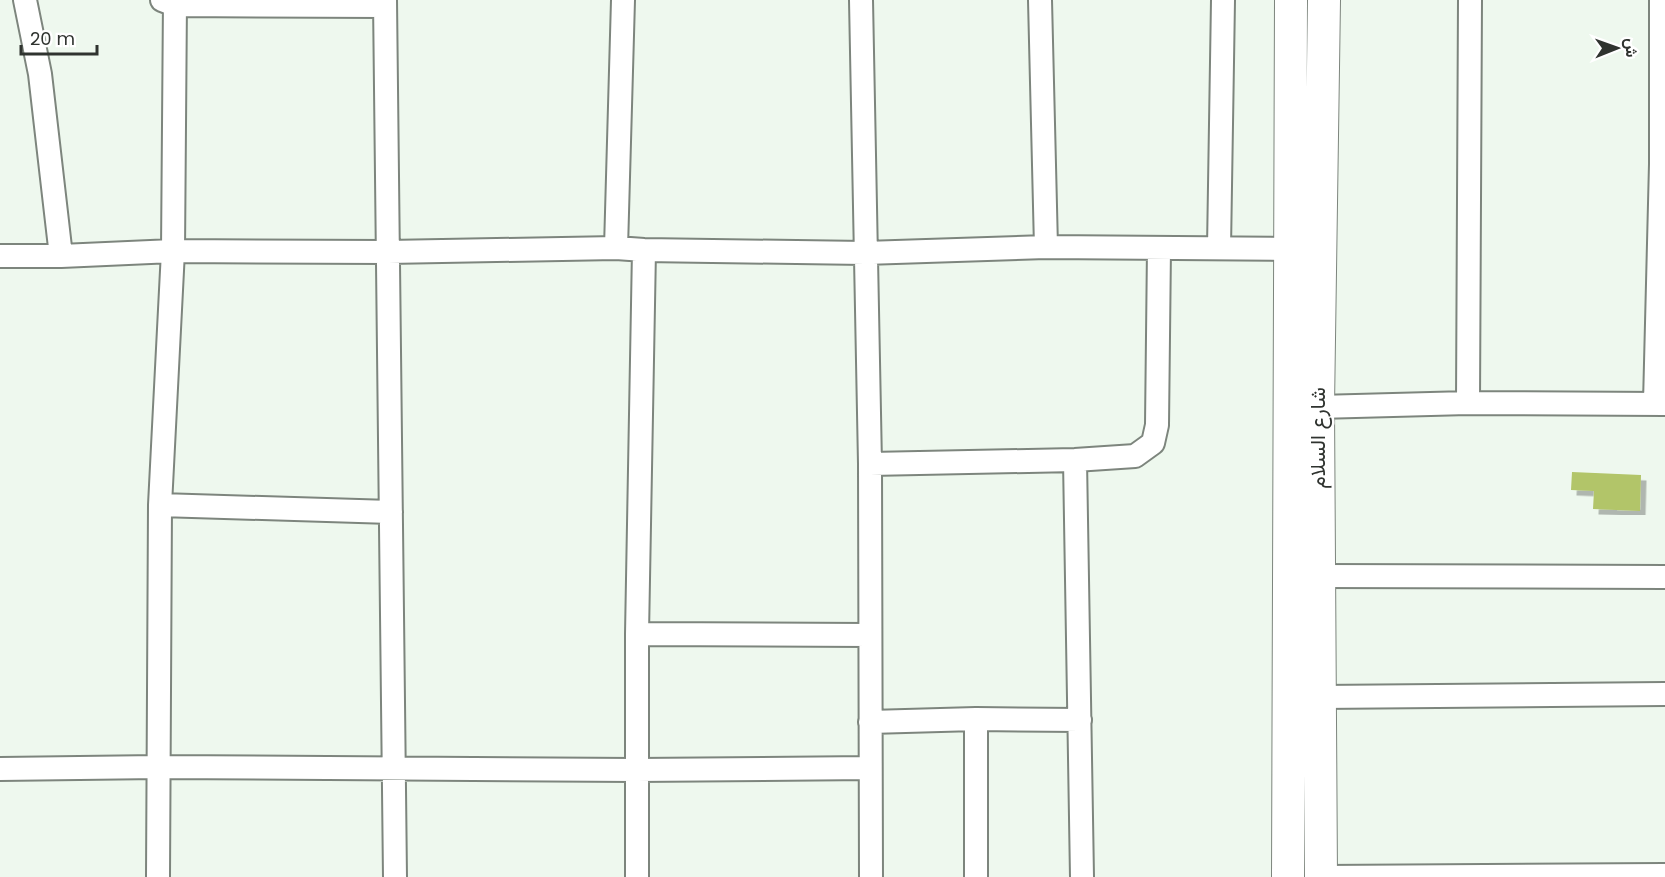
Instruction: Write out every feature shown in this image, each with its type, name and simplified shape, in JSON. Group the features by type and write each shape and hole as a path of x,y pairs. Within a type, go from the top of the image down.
{"main road":[{"name":"شارع السلام","path":"1288,877 1291,0"},
{"name":"شارع السلام","path":"1321,877 1318,407 1323,0"}],"street":[{"path":"25,0 40,74 61,256"},
{"path":"616,248 623,0"},
{"path":"861,0 870,464 871,877"},
{"path":"1040,0 1046,247"},
{"path":"1219,248 1223,0"},
{"path":"1468,403 1470,0"},
{"path":"1318,407 1468,403 1660,404 1663,164 1661,0"},
{"path":"158,877 160,505 173,251 170,2 385,3 395,877"},
{"path":"0,256 173,251 388,252 616,248 865,253 1046,247 1290,249"},
{"path":"870,464 1075,460 1136,456 1153,443 1157,425 1159,248"},
{"path":"638,877 637,634 644,250"},
{"path":"1075,460 1082,877"},
{"path":"160,505 391,512"},
{"path":"1320,576 1665,577"},
{"path":"637,634 870,635"},
{"path":"1320,697 1665,694"},
{"path":"870,722 976,719 1080,720"},
{"path":"976,719 976,877"},
{"path":"0,769 158,766 636,770 870,768"},
{"path":"1321,877 1665,875"}],"building":[{"path":"1572,472 1641,475 1640,511 1593,509 1594,491 1571,490"}]}
